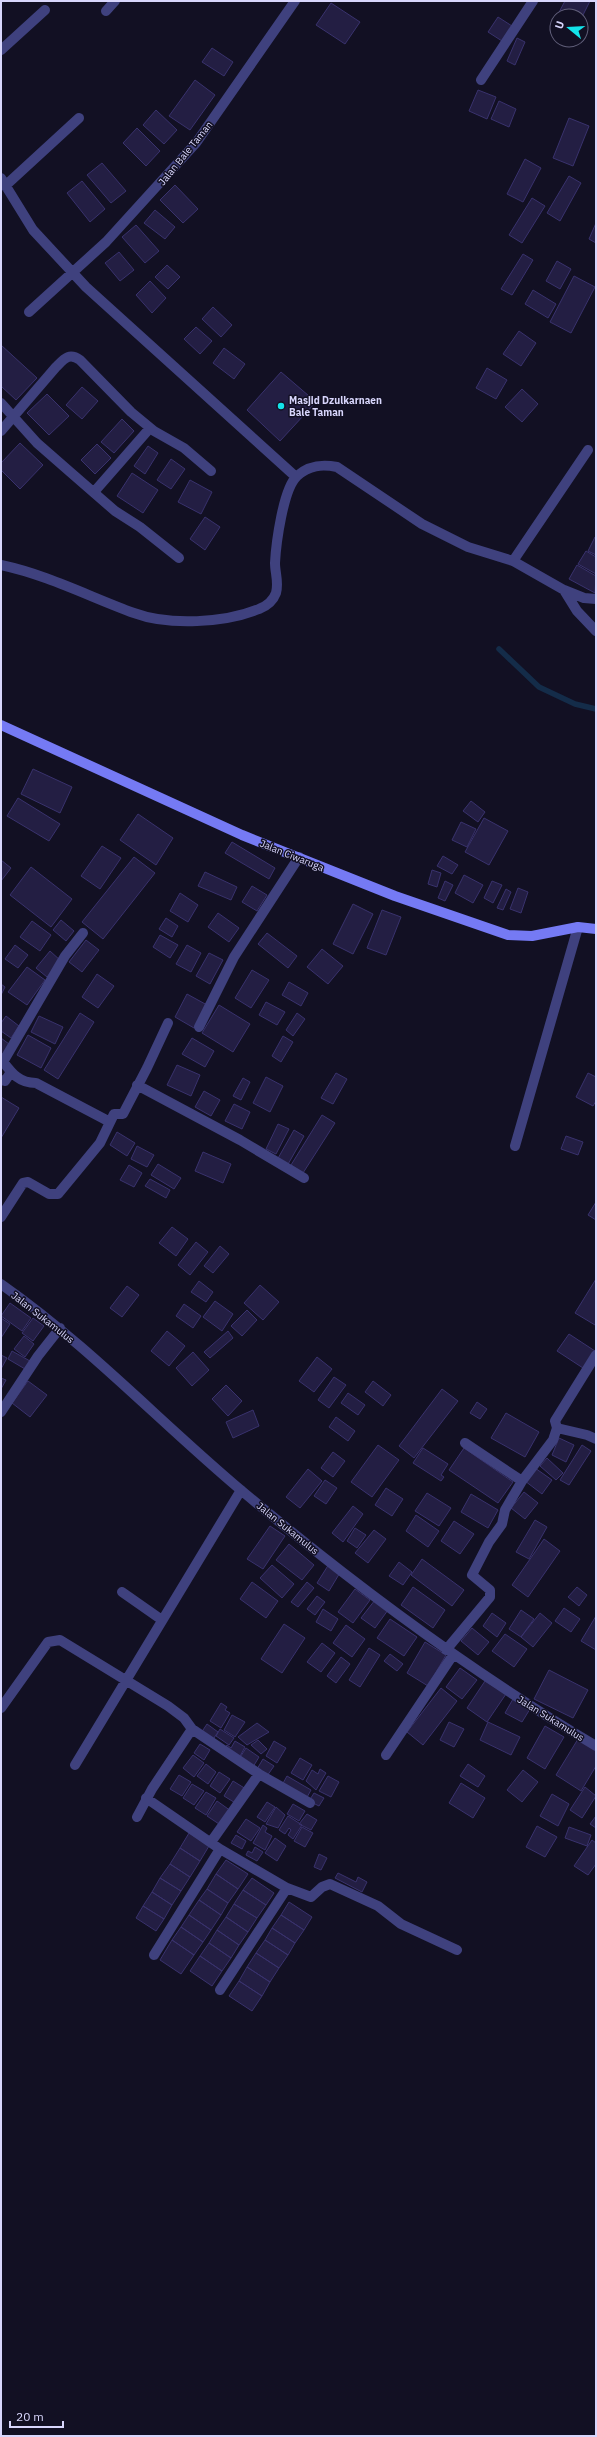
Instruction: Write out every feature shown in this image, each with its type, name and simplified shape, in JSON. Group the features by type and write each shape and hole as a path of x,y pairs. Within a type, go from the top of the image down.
{"street":[{"path":"106,11 115,1"},
{"name":"Jalan Bale Taman","path":"29,312 106,242 196,143 295,1"},
{"path":"481,80 533,1"},
{"path":"1,50 45,10"},
{"path":"79,118 3,182 34,230 72,272 296,477"},
{"path":"1,431 56,367 66,357 72,356 80,360 131,412 150,428 184,448 211,471"},
{"path":"1,403 37,443 94,492 179,558"},
{"path":"94,492 150,428"},
{"path":"513,562 588,450"},
{"path":"1,565 76,589 136,614 180,622 223,618 258,610 272,601 276,592 277,539 287,495 296,477 312,466 324,465 336,467 422,524 468,547 513,562 564,590 584,598 596,599"},
{"path":"564,590 577,611 596,631"},
{"name":"Jalan Ciwaruga","path":"1,725 242,835 394,896 508,936 532,936 578,927 596,929"},
{"path":"199,1026 234,957 299,858"},
{"path":"514,1146 578,927"},
{"path":"83,933 65,956 2,1061 11,1072 25,1083 36,1083 110,1122"},
{"path":"1,1217 23,1183 28,1182 49,1194 58,1194 100,1142 114,1114 123,1114 147,1068 168,1022"},
{"path":"1,1080 5,1081 11,1072"},
{"path":"137,1085 240,1140 304,1178"},
{"name":"Jalan Sukamulus","path":"1,1285 60,1328 241,1490 300,1539 450,1652 596,1746"},
{"path":"1,1412 38,1356 60,1328"},
{"path":"386,1754 450,1652 490,1597 490,1590 472,1575 489,1542 502,1524 505,1510 522,1481 553,1440 557,1428 555,1421 596,1355"},
{"path":"557,1428 587,1434 596,1440"},
{"path":"465,1443 522,1481"},
{"path":"75,1765 241,1490"},
{"path":"122,1592 162,1620"},
{"path":"1,1708 48,1642 60,1640 126,1682 168,1706 184,1718 192,1729 259,1774 310,1803"},
{"path":"137,1817 146,1798 192,1729"},
{"path":"211,1842 259,1774"},
{"path":"146,1798 220,1849 288,1888 311,1896 322,1887 330,1884 378,1906 401,1924 457,1950"},
{"path":"154,1955 220,1849"},
{"path":"220,1990 288,1888"}],"building":[{"path":"565,1 590,1 586,8 561,8"},
{"path":"331,3 360,22 345,44 316,25"},
{"path":"498,17 512,26 502,41 488,32"},
{"path":"517,38 525,42 515,65 507,61"},
{"path":"212,48 233,62 224,76 202,62"},
{"path":"195,80 215,95 190,130 169,116"},
{"path":"478,90 496,97 487,119 469,111"},
{"path":"499,101 516,109 509,127 491,119"},
{"path":"156,110 177,130 164,144 143,125"},
{"path":"569,118 589,126 573,166 553,158"},
{"path":"137,128 160,151 146,166 123,143"},
{"path":"525,159 541,168 523,202 507,194"},
{"path":"102,163 126,191 111,203 87,175"},
{"path":"569,176 581,183 560,221 547,213"},
{"path":"82,181 105,209 90,222 67,193"},
{"path":"175,185 198,209 183,223 160,200"},
{"path":"532,198 545,206 522,243 509,235"},
{"path":"155,210 175,227 165,239 144,223"},
{"path":"596,223 596,243 589,239"},
{"path":"136,225 159,251 145,263 122,237"},
{"path":"119,252 134,270 120,281 105,263"},
{"path":"523,254 533,260 512,295 501,289"},
{"path":"557,261 571,269 560,289 546,281"},
{"path":"167,265 180,277 168,289 155,277"},
{"path":"574,276 595,287 571,333 550,322"},
{"path":"150,281 166,298 152,313 136,295"},
{"path":"533,290 556,304 548,318 525,304"},
{"path":"213,307 232,325 221,337 202,319"},
{"path":"196,327 212,341 200,354 184,339"},
{"path":"519,331 536,343 521,366 503,354"},
{"path":"1,345 37,378 16,400 1,386"},
{"path":"224,348 245,364 234,379 213,363"},
{"path":"487,368 507,380 496,399 476,388"},
{"name":"Masjid Dzulkarnaen Bale Taman","path":"281,372 316,402 280,441 247,410"},
{"path":"82,387 98,401 82,419 66,405"},
{"path":"522,389 538,404 522,422 505,407"},
{"path":"47,394 69,416 49,435 27,413"},
{"path":"122,419 134,431 114,453 101,442"},
{"path":"20,443 43,465 20,489 1,470 1,463"},
{"path":"97,444 111,458 95,474 81,460"},
{"path":"148,446 158,453 145,474 134,466"},
{"path":"171,459 185,469 171,489 157,480"},
{"path":"132,473 158,490 143,513 117,496"},
{"path":"190,480 212,492 201,514 178,502"},
{"path":"205,517 220,527 205,550 190,539"},
{"path":"595,537 596,538 596,555 588,551"},
{"path":"586,551 596,557 596,574 578,564"},
{"path":"577,565 596,576 595,593 569,579"},
{"path":"33,769 72,787 60,813 21,794"},
{"path":"18,798 60,824 49,841 7,816"},
{"path":"471,801 485,812 478,822 463,811"},
{"path":"138,814 173,838 156,865 120,840"},
{"path":"484,818 508,831 489,865 465,852"},
{"path":"461,822 476,829 467,847 452,840"},
{"path":"232,842 275,868 269,879 225,853"},
{"path":"102,846 121,858 100,889 81,876"},
{"path":"443,856 458,865 452,874 437,866"},
{"path":"134,857 155,873 103,939 82,922"},
{"path":"1,860 11,868 1,881"},
{"path":"31,867 72,899 51,927 10,895"},
{"path":"432,870 441,873 437,887 428,884"},
{"path":"205,872 237,887 231,900 198,886"},
{"path":"464,875 483,885 473,903 455,893"},
{"path":"445,881 453,885 445,901 438,898"},
{"path":"492,881 502,885 493,903 484,898"},
{"path":"252,886 267,895 257,911 242,902"},
{"path":"518,888 528,892 521,913 510,909"},
{"path":"506,889 511,892 503,910 497,908"},
{"path":"180,893 198,905 188,922 170,911"},
{"path":"353,904 373,914 353,954 333,944"},
{"path":"382,910 401,917 386,955 367,948"},
{"path":"218,913 239,928 229,942 208,927"},
{"path":"166,918 178,926 172,937 159,929"},
{"path":"61,920 74,931 66,941 53,930"},
{"path":"32,921 51,935 40,951 20,937"},
{"path":"267,933 297,956 288,968 258,944"},
{"path":"160,935 178,945 170,958 153,947"},
{"path":"86,940 99,950 82,972 69,962"},
{"path":"15,945 28,955 18,968 5,959"},
{"path":"187,945 201,953 191,972 176,964"},
{"path":"322,949 343,966 328,984 307,967"},
{"path":"50,951 61,961 47,977 36,968"},
{"path":"209,953 223,960 210,984 196,976"},
{"path":"27,967 45,980 27,1005 8,992"},
{"path":"252,970 269,980 251,1008 235,998"},
{"path":"97,974 114,986 98,1008 82,997"},
{"path":"289,982 308,993 301,1006 282,995"},
{"path":"1,984 5,987 1,995"},
{"path":"187,994 207,1005 194,1028 175,1017"},
{"path":"266,1002 285,1012 277,1025 259,1015"},
{"path":"219,1005 250,1024 233,1052 202,1033"},
{"path":"80,1013 94,1022 58,1079 44,1070"},
{"path":"297,1013 305,1019 293,1036 286,1030"},
{"path":"6,1016 19,1026 11,1038 1,1031 1,1023"},
{"path":"39,1016 63,1027 55,1044 31,1032"},
{"path":"28,1035 51,1048 41,1068 17,1055"},
{"path":"283,1036 293,1042 281,1062 272,1056"},
{"path":"1,1038 9,1044 3,1054 1,1053"},
{"path":"192,1038 214,1051 205,1067 182,1054"},
{"path":"177,1065 200,1075 191,1096 167,1085"},
{"path":"336,1073 347,1079 333,1104 321,1098"},
{"path":"588,1073 596,1077 596,1101 593,1106 576,1097"},
{"path":"266,1077 283,1086 270,1112 253,1103"},
{"path":"243,1078 250,1082 241,1100 233,1096"},
{"path":"204,1091 220,1100 211,1116 195,1107"},
{"path":"1,1097 19,1108 1,1138"},
{"path":"234,1104 250,1112 242,1129 225,1121"},
{"path":"322,1115 335,1123 303,1173 291,1165"},
{"path":"278,1124 289,1129 276,1154 266,1149"},
{"path":"294,1130 304,1136 287,1166 277,1160"},
{"path":"117,1132 135,1143 127,1156 110,1145"},
{"path":"566,1136 583,1142 578,1155 561,1149"},
{"path":"137,1146 154,1155 147,1167 131,1159"},
{"path":"203,1152 231,1164 223,1183 195,1171"},
{"path":"158,1164 181,1178 174,1189 151,1175"},
{"path":"129,1165 142,1173 134,1187 120,1180"},
{"path":"150,1179 170,1190 166,1198 145,1186"},
{"path":"596,1202 596,1220 588,1215"},
{"path":"172,1227 188,1239 176,1256 159,1243"},
{"path":"196,1242 208,1252 190,1275 178,1265"},
{"path":"220,1246 229,1254 213,1273 204,1266"},
{"path":"596,1279 596,1323 595,1325 575,1313"},
{"path":"199,1281 213,1292 206,1302 191,1292"},
{"path":"260,1285 279,1302 263,1320 244,1303"},
{"path":"127,1286 139,1295 122,1317 110,1308"},
{"path":"215,1301 233,1314 222,1331 203,1317"},
{"path":"10,1303 31,1318 22,1331 1,1316"},
{"path":"184,1304 201,1316 193,1328 176,1316"},
{"path":"247,1310 257,1320 242,1336 231,1326"},
{"path":"1,1318 10,1324 1,1338"},
{"path":"33,1318 44,1326 33,1341 22,1333"},
{"path":"167,1331 185,1346 169,1366 151,1351"},
{"path":"228,1331 233,1338 210,1358 204,1352"},
{"path":"569,1334 595,1351 583,1368 557,1351"},
{"path":"24,1336 34,1344 25,1357 14,1349"},
{"path":"12,1351 30,1361 25,1369 8,1359"},
{"path":"193,1352 209,1370 192,1386 176,1368"},
{"path":"1,1355 7,1358 1,1369"},
{"path":"317,1357 332,1369 314,1392 299,1381"},
{"path":"334,1377 346,1385 329,1408 318,1400"},
{"path":"1,1378 6,1380 1,1389"},
{"path":"28,1381 47,1395 30,1417 12,1403"},
{"path":"373,1381 391,1395 383,1406 365,1392"},
{"path":"226,1385 242,1401 228,1416 212,1399"},
{"path":"442,1389 458,1401 414,1458 399,1446"},
{"path":"348,1393 365,1405 358,1415 341,1403"},
{"path":"477,1402 487,1409 480,1419 470,1413"},
{"path":"253,1410 259,1426 233,1438 226,1422"},
{"path":"506,1413 539,1432 525,1457 491,1438"},
{"path":"336,1417 355,1431 348,1441 329,1427"},
{"path":"559,1438 574,1445 566,1462 552,1455"},
{"path":"378,1445 399,1460 372,1497 351,1482"},
{"path":"582,1445 591,1451 569,1485 560,1480"},
{"path":"423,1448 448,1464 441,1475 444,1477 441,1481 413,1463"},
{"path":"464,1448 513,1482 498,1503 449,1470"},
{"path":"333,1452 345,1461 333,1477 321,1468"},
{"path":"547,1458 563,1473 556,1480 540,1466"},
{"path":"535,1468 552,1480 542,1494 525,1481"},
{"path":"308,1469 322,1481 300,1508 286,1497"},
{"path":"325,1480 337,1488 326,1504 314,1496"},
{"path":"386,1488 403,1499 392,1516 375,1505"},
{"path":"524,1492 538,1503 525,1519 511,1508"},
{"path":"427,1493 451,1508 439,1526 415,1511"},
{"path":"471,1494 498,1510 488,1528 461,1512"},
{"path":"353,1506 363,1514 343,1542 332,1533"},
{"path":"416,1515 439,1531 428,1547 406,1531"},
{"path":"535,1520 547,1527 529,1559 516,1552"},
{"path":"454,1521 474,1534 460,1554 441,1541"},
{"path":"270,1526 285,1536 263,1569 247,1559"},
{"path":"355,1528 366,1535 357,1548 347,1541"},
{"path":"374,1530 386,1539 368,1563 355,1553"},
{"path":"544,1539 560,1551 528,1597 512,1585"},
{"path":"289,1544 314,1565 302,1580 276,1560"},
{"path":"422,1559 464,1590 452,1606 411,1575"},
{"path":"399,1562 412,1572 403,1585 389,1576"},
{"path":"329,1564 341,1571 329,1591 317,1583"},
{"path":"272,1565 294,1584 282,1598 260,1578"},
{"path":"252,1582 278,1601 266,1618 240,1599"},
{"path":"307,1582 314,1588 298,1607 291,1602"},
{"path":"413,1587 445,1610 433,1628 401,1605"},
{"path":"577,1587 587,1595 579,1606 568,1597"},
{"path":"355,1589 370,1600 353,1623 338,1612"},
{"path":"317,1596 325,1602 315,1615 307,1609"},
{"path":"375,1600 388,1610 375,1628 361,1618"},
{"path":"564,1608 580,1619 571,1632 555,1621"},
{"path":"323,1609 338,1619 331,1631 316,1622"},
{"path":"521,1610 534,1619 521,1637 509,1629"},
{"path":"492,1613 506,1623 497,1637 483,1626"},
{"path":"540,1613 552,1623 533,1647 521,1637"},
{"path":"596,1616 596,1650 581,1641"},
{"path":"390,1619 417,1637 404,1656 377,1638"},
{"path":"284,1624 305,1638 282,1673 261,1659"},
{"path":"346,1625 365,1639 352,1657 333,1643"},
{"path":"472,1628 489,1642 478,1655 461,1641"},
{"path":"505,1634 527,1649 514,1667 492,1651"},
{"path":"425,1642 446,1655 428,1686 407,1673"},
{"path":"322,1643 335,1653 321,1672 307,1662"},
{"path":"369,1648 380,1655 360,1687 349,1680"},
{"path":"390,1654 403,1664 397,1671 384,1661"},
{"path":"341,1657 350,1664 336,1683 327,1676"},
{"path":"460,1668 477,1680 462,1699 446,1687"},
{"path":"549,1670 588,1690 573,1718 534,1699"},
{"path":"485,1681 506,1694 487,1722 467,1708"},
{"path":"441,1688 457,1701 423,1745 407,1732"},
{"path":"513,1699 530,1709 522,1722 505,1713"},
{"path":"221,1703 227,1707 225,1710 230,1713 221,1728 210,1721"},
{"path":"232,1715 245,1722 235,1737 224,1730"},
{"path":"449,1722 464,1729 454,1747 440,1740"},
{"path":"488,1722 520,1737 511,1755 480,1740"},
{"path":"257,1723 269,1732 247,1745 238,1737"},
{"path":"207,1724 218,1732 212,1741 201,1733"},
{"path":"545,1726 564,1737 545,1769 527,1758"},
{"path":"220,1729 234,1738 229,1745 216,1736"},
{"path":"578,1739 596,1750 596,1766 581,1791 556,1775"},
{"path":"258,1740 267,1749 261,1754 251,1745"},
{"path":"235,1741 245,1747 239,1758 224,1749 227,1745 231,1748"},
{"path":"274,1741 286,1748 277,1763 266,1756"},
{"path":"200,1744 210,1750 204,1760 194,1753"},
{"path":"246,1748 259,1757 253,1767 239,1759"},
{"path":"193,1755 204,1763 194,1777 183,1768"},
{"path":"300,1758 312,1765 303,1780 291,1773"},
{"path":"263,1759 274,1766 267,1776 257,1769"},
{"path":"206,1764 216,1772 208,1784 197,1776"},
{"path":"468,1764 485,1776 478,1787 460,1776"},
{"path":"320,1769 326,1773 316,1790 306,1781 312,1770 318,1774"},
{"path":"523,1770 538,1782 522,1802 507,1790"},
{"path":"219,1772 230,1779 220,1793 210,1786"},
{"path":"179,1775 191,1782 182,1796 170,1789"},
{"path":"287,1776 311,1790 306,1799 282,1785"},
{"path":"328,1776 339,1782 331,1797 319,1791"},
{"path":"233,1781 246,1789 237,1804 224,1796"},
{"path":"461,1783 485,1798 473,1818 449,1803"},
{"path":"192,1784 204,1791 194,1805 183,1798"},
{"path":"585,1787 596,1796 582,1818 570,1810"},
{"path":"206,1792 216,1798 206,1815 195,1808"},
{"path":"314,1793 324,1798 319,1806 309,1801"},
{"path":"552,1794 569,1804 558,1826 540,1816"},
{"path":"217,1801 231,1811 222,1826 207,1816"},
{"path":"267,1802 275,1807 265,1822 257,1817"},
{"path":"293,1804 305,1811 299,1821 287,1814"},
{"path":"276,1807 285,1815 278,1828 266,1824"},
{"path":"307,1814 317,1820 311,1830 299,1824"},
{"path":"288,1816 302,1825 293,1839 288,1835 291,1830 289,1828 285,1834 279,1830"},
{"path":"596,1816 596,1828 590,1824"},
{"path":"246,1819 260,1828 251,1841 237,1832"},
{"path":"263,1825 267,1828 265,1832 272,1836 265,1850 253,1843"},
{"path":"537,1826 557,1837 545,1857 526,1847"},
{"path":"302,1827 313,1833 305,1847 294,1841"},
{"path":"569,1827 591,1835 587,1846 565,1838"},
{"path":"189,1833 209,1846 200,1861 180,1848"},
{"path":"236,1835 246,1841 242,1849 231,1843"},
{"path":"275,1838 286,1846 277,1861 265,1853"},
{"path":"592,1840 596,1843 596,1864 588,1875 574,1866"},
{"path":"255,1847 263,1852 257,1861 246,1855 248,1851 252,1853"},
{"path":"180,1848 200,1861 190,1877 170,1864"},
{"path":"319,1854 327,1858 321,1870 314,1867"},
{"path":"226,1860 248,1874 238,1889 216,1874"},
{"path":"170,1864 190,1877 181,1891 160,1878"},
{"path":"338,1873 356,1882 358,1877 367,1882 362,1892 335,1878"},
{"path":"216,1874 238,1889 228,1903 207,1889"},
{"path":"160,1878 181,1891 172,1905 152,1892"},
{"path":"252,1878 274,1893 266,1905 243,1890"},
{"path":"207,1889 228,1903 221,1915 199,1900"},
{"path":"243,1890 266,1905 257,1918 234,1904"},
{"path":"152,1892 172,1905 164,1919 143,1906"},
{"path":"199,1900 221,1915 211,1930 189,1915"},
{"path":"289,1902 312,1917 304,1930 281,1915"},
{"path":"234,1904 257,1918 248,1932 226,1917"},
{"path":"143,1906 164,1919 156,1931 136,1918"},
{"path":"189,1915 211,1930 203,1942 181,1927"},
{"path":"281,1915 304,1930 295,1943 272,1928"},
{"path":"226,1917 248,1932 239,1945 217,1930"},
{"path":"181,1927 203,1942 194,1955 172,1940"},
{"path":"272,1928 295,1943 288,1955 265,1940"},
{"path":"217,1930 239,1945 231,1958 209,1943"},
{"path":"172,1940 194,1955 181,1974 160,1960"},
{"path":"265,1940 288,1955 279,1968 256,1953"},
{"path":"209,1943 231,1958 222,1971 200,1956"},
{"path":"256,1953 279,1968 270,1982 247,1967"},
{"path":"200,1956 222,1971 212,1986 190,1971"},
{"path":"247,1967 270,1982 262,1996 239,1981"},
{"path":"239,1981 262,1996 252,2011 229,1996"}],"waterway":[{"path":"499,649 539,687 575,704 596,709"}],"place":[{"name":"Masjid Dzulkarnaen Bale Taman","path":"281,406"}]}
